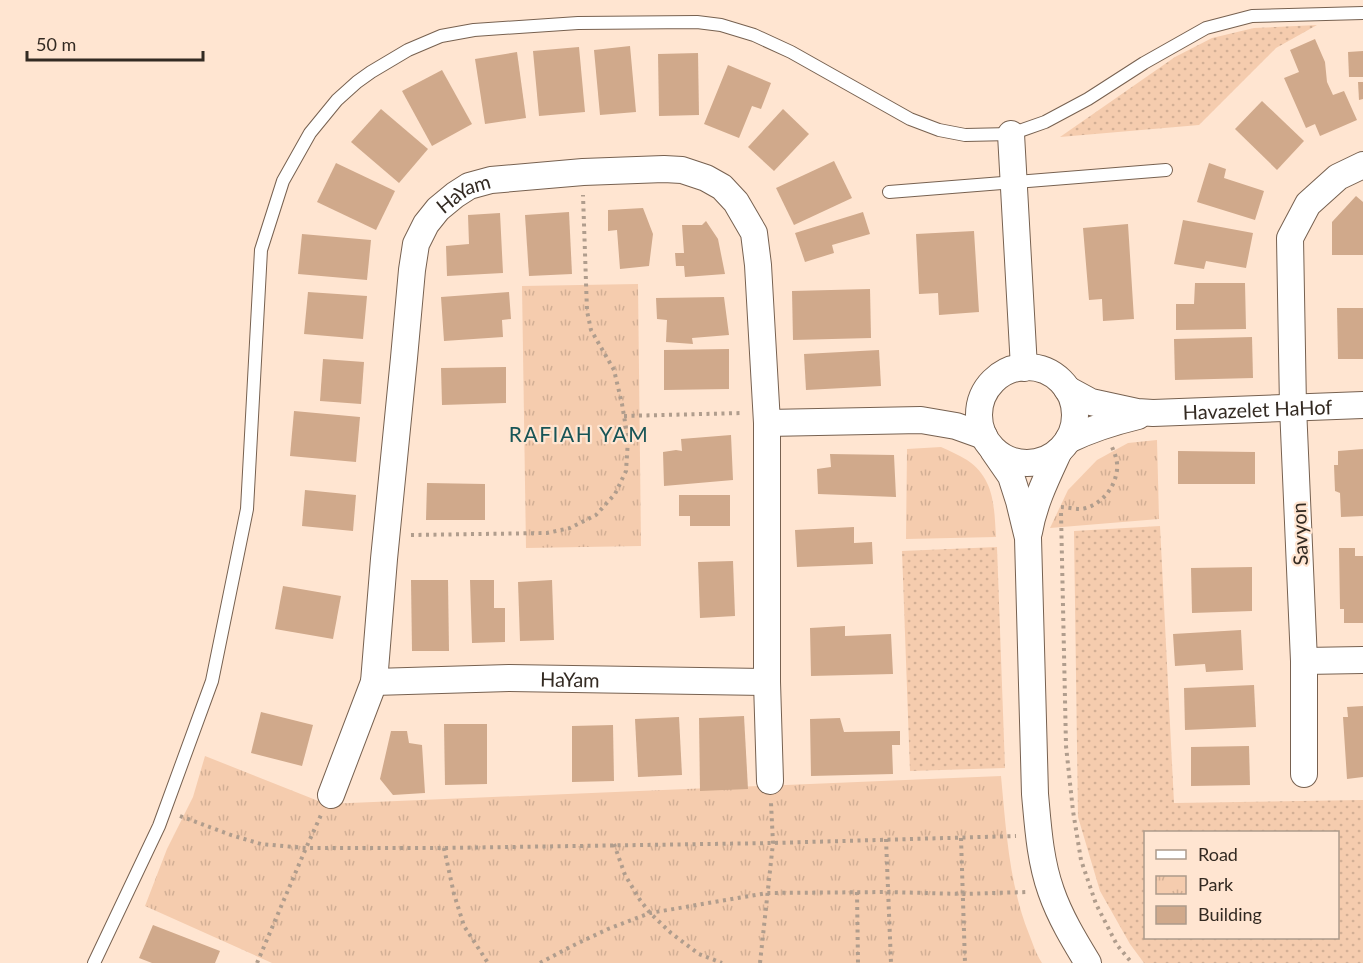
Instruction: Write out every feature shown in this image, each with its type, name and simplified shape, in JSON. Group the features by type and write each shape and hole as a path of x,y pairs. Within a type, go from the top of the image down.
{"street":[{"path":"1011,134 1024,368"},
{"name":"Savyon","path":"1304,774 1304,661 1293,407 1290,238 1308,204 1338,177 1363,165"},
{"name":"HaYam","path":"331,795 374,681 411,270 416,244 426,224 438,209 455,195 469,186 491,180 583,172 664,169 682,170 706,178 722,187 736,202 754,233 758,265 766,418 767,682 770,781"},
{"path":"1028,538 1011,476 988,443 979,420 984,393 993,381 1018,368 1032,367 1058,378 1067,388 1073,401 1075,415 1073,428 1064,445 1049,502 1032,516 1028,538 1038,836 1051,891 1064,923 1088,963"},
{"name":"Havazelet HaHof","path":"1067,388 1091,402 1137,412 1153,413 1363,405"},
{"path":"921,420 959,407 984,393"},
{"name":"Havazelet HaHof","path":"1064,445 1088,430 1153,413"},
{"path":"766,418 921,420 956,426 988,443 1007,459 1036,462 1048,458 1064,445"},
{"path":"1304,661 1363,660"},
{"name":"HaYam","path":"374,681 509,678 767,682"}],"lane":[{"path":"93,963 159,826 212,681 247,509 261,250 288,171 310,133 357,82 408,50 441,36 474,30 578,23 697,22 721,25 754,35 791,52 910,119 939,130 965,135 1011,134 1045,122 1088,99 1144,63 1206,28 1252,16 1363,13"},
{"path":"889,192 1166,170"}],"path":[{"path":"386,535 547,533 570,528 596,515 615,494 626,471 628,440 614,370 591,330 587,311 583,172"},
{"path":"624,416 766,418"},
{"path":"1100,426 1117,459 1116,476 1109,492 1094,505 1080,509 1049,502 1066,746 1072,811 1080,860 1096,904 1117,945 1132,963"},
{"path":"760,963 773,843 770,781"},
{"path":"257,963 331,795"},
{"path":"165,810 261,844 306,848 773,843 1038,836"},
{"path":"961,838 965,963"},
{"path":"886,840 891,963"},
{"path":"614,844 625,875 650,913 699,954 722,963"},
{"path":"444,848 464,926 488,963"},
{"path":"540,963 570,947 650,913 767,893 963,894 1051,891"},
{"path":"857,892 858,963"}],"green space":[{"path":"1317,25 1276,48 1199,125 1060,137 1175,57 1212,38 1254,28"},
{"path":"638,284 641,546 526,548 522,286"},
{"path":"1157,440 1159,519 1050,528 1068,490 1097,460 1128,443"},
{"path":"941,447 967,460 983,476 991,494 996,537 906,539 907,449"},
{"path":"1160,526 1174,803 1363,800 1363,963 1144,963 1130,944 1100,891 1078,817 1074,531"},
{"path":"997,547 1005,768 910,771 902,551"},
{"path":"205,756 326,804 1001,776 1009,856 1017,896 1036,953 1042,963 272,963 145,906 167,849 193,797"}],"building":[{"path":"1315,39 1325,62 1327,82 1333,95 1344,91 1357,120 1320,136 1315,124 1306,128 1284,78 1299,72 1290,50"},
{"path":"630,46 636,112 600,115 594,50"},
{"path":"579,47 585,112 539,116 533,51"},
{"path":"1363,51 1363,77 1349,77 1348,52"},
{"path":"517,52 526,118 485,124 475,59"},
{"path":"698,53 699,115 659,116 658,54"},
{"path":"728,65 771,83 761,109 752,106 739,138 704,124"},
{"path":"442,70 472,124 432,146 402,91"},
{"path":"1358,82 1363,82 1363,99 1359,100"},
{"path":"1262,101 1304,141 1277,170 1235,129"},
{"path":"381,109 428,149 399,183 351,142"},
{"path":"783,109 809,134 774,171 748,147"},
{"path":"834,161 852,198 794,225 776,188"},
{"path":"336,163 395,191 376,230 317,202"},
{"path":"1209,163 1226,169 1224,178 1264,191 1255,220 1197,202"},
{"path":"1356,196 1363,202 1363,255 1332,255 1332,222"},
{"path":"643,208 653,234 649,266 620,269 617,230 608,231 608,210"},
{"path":"569,212 572,274 529,276 525,215"},
{"path":"863,212 870,234 832,245 834,253 805,262 795,233"},
{"path":"500,213 503,273 447,276 446,246 469,244 468,215"},
{"path":"1183,220 1253,233 1246,268 1206,261 1204,269 1174,264"},
{"path":"706,221 718,239 725,274 685,277 684,266 676,266 675,253 684,253 682,225 702,225"},
{"path":"1128,224 1134,319 1103,321 1102,299 1089,300 1083,228"},
{"path":"974,231 979,312 939,315 938,293 919,294 916,234"},
{"path":"302,234 371,240 367,280 298,274"},
{"path":"1195,283 1245,283 1246,329 1176,330 1176,304 1194,304"},
{"path":"870,289 871,338 793,340 792,291"},
{"path":"308,292 367,296 363,339 304,334"},
{"path":"509,292 511,319 502,320 503,337 444,341 441,297"},
{"path":"724,297 729,335 692,338 693,344 666,342 667,320 657,319 656,298"},
{"path":"1337,308 1363,308 1363,359 1338,359"},
{"path":"1252,337 1253,378 1175,380 1174,339"},
{"path":"729,349 729,389 664,390 664,350"},
{"path":"879,350 881,386 806,390 804,354"},
{"path":"323,359 364,362 361,404 320,401"},
{"path":"506,367 506,403 442,405 441,368"},
{"path":"294,411 360,417 356,462 290,456"},
{"path":"731,435 733,480 664,486 663,452 682,451 681,439"},
{"path":"1363,449 1363,516 1341,517 1340,493 1335,491 1334,465 1338,465 1338,451"},
{"path":"1178,451 1255,452 1255,484 1178,484"},
{"path":"830,454 894,455 896,497 818,494 817,469 831,467"},
{"path":"427,483 485,484 485,520 426,520"},
{"path":"305,490 356,495 353,531 302,526"},
{"path":"679,495 730,495 730,526 690,526 690,516 679,516"},
{"path":"854,527 854,543 872,542 873,564 797,567 795,530"},
{"path":"1339,548 1355,548 1355,556 1363,556 1363,623 1344,623 1344,609 1340,609"},
{"path":"733,561 735,616 700,618 698,562"},
{"path":"1252,567 1252,611 1192,613 1191,568"},
{"path":"411,580 448,580 449,651 412,651"},
{"path":"470,580 494,580 494,608 505,608 505,642 472,643"},
{"path":"552,580 554,640 520,641 518,582"},
{"path":"283,586 341,596 333,639 275,629"},
{"path":"845,626 845,636 891,634 893,674 811,676 810,628"},
{"path":"1241,630 1243,670 1206,672 1205,664 1175,666 1173,634"},
{"path":"1254,685 1256,727 1185,730 1184,688"},
{"path":"1363,706 1363,777 1347,779 1343,717 1348,717 1347,707"},
{"path":"261,712 313,725 302,766 251,753"},
{"path":"744,716 748,789 700,791 699,718"},
{"path":"679,717 682,775 638,777 635,719"},
{"path":"840,718 844,732 900,731 900,745 892,745 893,774 811,776 810,719"},
{"path":"444,724 487,724 487,784 445,785"},
{"path":"613,725 614,781 572,782 572,726"},
{"path":"391,731 407,731 409,743 422,745 425,793 393,795 380,779"},
{"path":"1249,746 1250,785 1191,786 1191,747"},
{"path":"153,925 220,951 215,963 152,963 139,958"}],"district":[{"name":"RAFIAH YAM","path":"579,433"}]}
